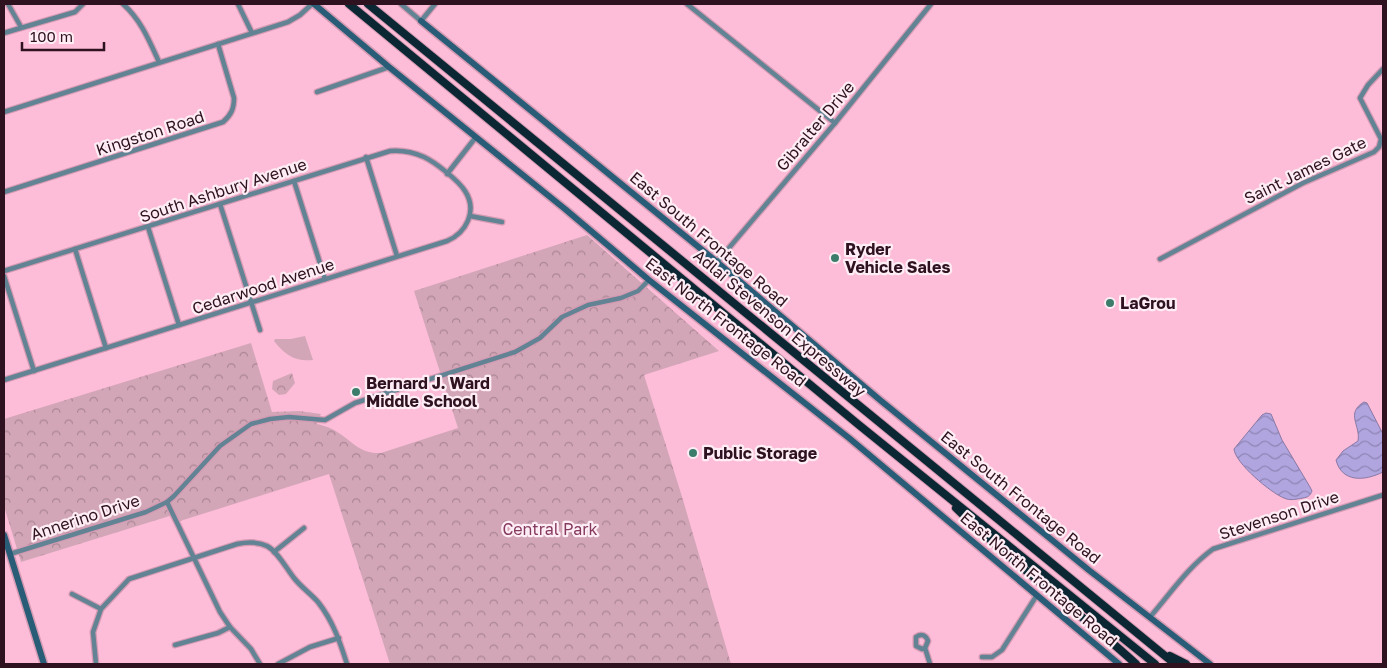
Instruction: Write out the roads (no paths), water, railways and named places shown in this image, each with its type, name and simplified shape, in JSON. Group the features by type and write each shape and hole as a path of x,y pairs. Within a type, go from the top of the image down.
{"highway":[{"name":"Adlai Stevenson Expressway","path":"348,4 859,425 1155,664"},
{"name":"Adlai Stevenson Expressway","path":"368,4 1175,664"},
{"path":"925,477 980,532 1103,634 1136,664"},
{"path":"1153,646 1186,664"}],"street":[{"path":"8,4 21,27"},
{"path":"4,33 75,12 83,4"},
{"path":"123,4 133,12 141,24 159,62"},
{"path":"238,4 252,33"},
{"path":"4,112 293,20 313,4"},
{"name":"East North Frontage Road","path":"313,4 650,280 849,438 1118,664"},
{"name":"East South Frontage Road","path":"400,4 717,262 880,400 1090,571 1210,664"},
{"path":"421,21 436,4"},
{"path":"687,4 835,124"},
{"name":"Gibralter Drive","path":"717,262 835,124 931,4"},
{"name":"Kingston Road","path":"4,192 223,122 234,107 234,98 218,44"},
{"path":"317,92 389,67"},
{"name":"Saint James Gate","path":"1160,259 1302,183 1374,152 1379,147 1381,139 1360,98 1368,85 1383,69"},
{"path":"476,137 447,174 465,191 470,207 470,216 502,222"},
{"name":"South Ashbury Avenue","path":"4,271 390,151 409,152 425,158 447,174"},
{"path":"366,157 397,256"},
{"path":"294,181 325,279"},
{"path":"220,204 260,330"},
{"name":"Cedarwood Avenue","path":"4,380 454,238 465,228 470,216"},
{"path":"148,227 179,325"},
{"path":"75,249 106,348"},
{"path":"4,276 34,371"},
{"name":"Annerino Drive","path":"10,554 146,512 167,502 220,446 251,424 289,417 325,420 355,403 515,352 540,338 562,317 588,305 621,298 638,291 650,280"},
{"name":"Stevenson Drive","path":"1150,618 1200,558 1213,549 1383,495"},
{"path":"167,502 212,598 230,628 245,642 260,664"},
{"path":"274,552 304,528"},
{"path":"4,535 44,664"},
{"path":"96,664 93,632 101,609 129,579 237,544 252,542 267,546 274,552 296,580 318,602 330,618 339,638 347,664"},
{"path":"72,594 101,609"},
{"path":"982,657 992,658 1002,650 1037,595"},
{"path":"175,645 230,628"},
{"path":"278,664 310,647 339,638"},
{"path":"924,648 930,664"}],"water":[{"path":"1364,402 1367,403 1383,434 1383,472 1369,477 1355,478 1343,473 1336,460 1343,451 1358,441 1355,411"},
{"path":"1266,413 1271,414 1282,440 1312,491 1308,497 1291,500 1278,495 1254,477 1236,455 1234,449 1262,415"}],"place":[{"name":"Ryder Vehicle Sales","path":"835,258"},
{"name":"LaGrou","path":"1110,303"},
{"name":"Bernard J. Ward Middle School","path":"356,392"},
{"name":"Public Storage","path":"693,453"}],"park label":[{"name":"Central Park","path":"550,529"}]}
